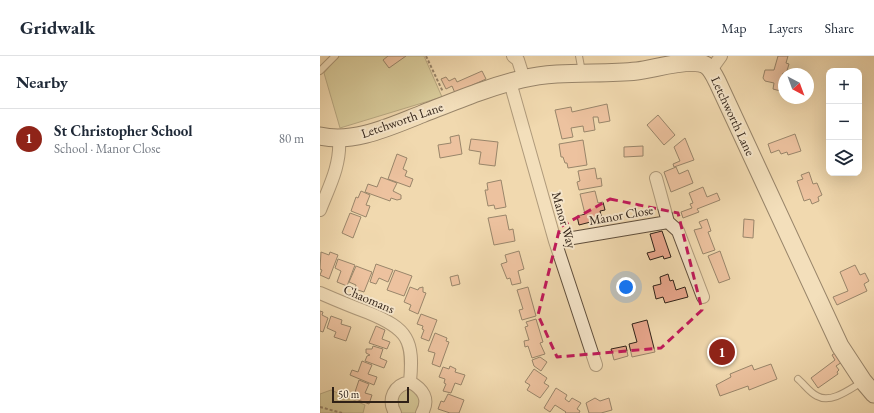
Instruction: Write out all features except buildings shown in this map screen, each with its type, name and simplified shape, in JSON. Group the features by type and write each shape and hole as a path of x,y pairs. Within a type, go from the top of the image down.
{"street":[{"name":"Manor Way","path":"513,56 518,60 517,80 555,241 596,365"},
{"path":"711,70 721,56"},
{"name":"Letchworth Lane","path":"320,136 340,138 367,134 517,80 562,74 613,74 644,70 695,58 704,63 711,70 840,346 868,387"},
{"path":"320,210 338,166 340,156 340,138"},
{"name":"Manor Close","path":"656,178 668,222 678,231 703,297"},
{"name":"Manor Close","path":"555,241 668,222"},
{"name":"Chaomans","path":"320,294 390,322 402,332 408,344 412,359 410,382"},
{"path":"395,413 391,406 391,398 394,391 398,386 410,382 418,386 424,393 425,407 422,413"}],"lane":[{"path":"320,71 335,56"},
{"path":"580,56 582,74"},
{"path":"798,378 817,397 827,398 868,387"}],"path":[{"path":"426,56 448,104"},
{"path":"320,407 342,413"}],"highlighted area":[{"path":"610,199 678,213 702,310 661,348 557,357 538,315 560,227"}],"green space":[{"path":"338,56 424,56 442,97 340,128 324,73"},
{"path":"418,386 422,413 395,413 394,391"},
{"path":"331,390 365,405 363,413 320,413 320,394"}],"place":[{"name":"St Christopher School","path":"722,352"}]}
